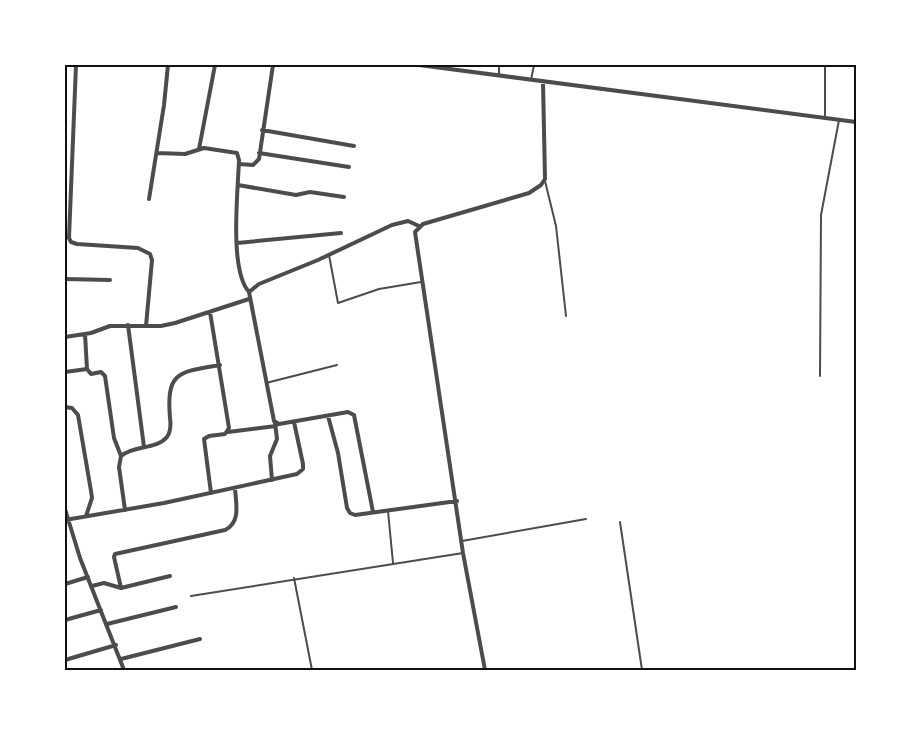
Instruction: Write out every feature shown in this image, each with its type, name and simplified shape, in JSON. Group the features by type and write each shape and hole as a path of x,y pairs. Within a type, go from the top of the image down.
{"street":[{"path":"76,65 70,193 71,242 138,248 150,254 152,260 146,326"},
{"path":"149,199 168,65"},
{"path":"199,149 215,65"},
{"path":"239,164 257,163 273,65"},
{"path":"419,65 543,82 563,82 856,122"},
{"path":"249,292 259,284 329,255 402,221 412,222 419,226 529,193 541,185 545,178 543,82"},
{"path":"262,130 354,146"},
{"path":"157,153 186,154 199,149 234,151 239,156 237,243 241,278 249,292 266,383 276,424 277,439 270,456 272,480"},
{"path":"259,153 349,167"},
{"path":"238,185 296,195 310,192 344,197"},
{"path":"65,193 70,193"},
{"path":"419,226 415,238 457,501 463,553 485,670"},
{"path":"237,243 341,233"},
{"path":"65,279 110,280"},
{"path":"65,337 85,334 110,326 146,326 175,323 249,299"},
{"path":"210,312 220,365 228,432"},
{"path":"128,325 144,447"},
{"path":"85,334 87,369 91,374 101,372 106,376 114,438 121,456 120,467 125,510"},
{"path":"121,456 131,450 162,441 171,428 169,392 172,383 180,374 190,370 220,365"},
{"path":"65,372 87,369"},
{"path":"65,407 72,408 78,415 92,498 86,516"},
{"path":"211,493 204,439 209,436 351,413 356,418 373,512"},
{"path":"328,416 338,453 347,508 350,514 388,511 457,501"},
{"path":"67,520 211,493 297,474 303,469 294,422"},
{"path":"121,588 114,557 115,554 230,528 236,516 235,488"},
{"path":"65,509 75,544 116,645 124,670"},
{"path":"92,586 104,582 121,588 170,576"},
{"path":"65,584 88,577"},
{"path":"107,624 176,607"},
{"path":"65,620 101,610"},
{"path":"121,659 200,639"},
{"path":"65,658 116,645"}],"lane":[{"path":"499,65 499,75"},
{"path":"532,80 534,65"},
{"path":"825,65 825,117"},
{"path":"820,376 821,215 839,120"},
{"path":"545,178 556,226 566,316"},
{"path":"329,255 338,303 379,288 423,282"},
{"path":"266,383 337,365"},
{"path":"388,511 393,563"},
{"path":"462,540 586,519"},
{"path":"620,522 642,670"},
{"path":"191,596 294,578 463,553"},
{"path":"294,578 312,670"}]}
